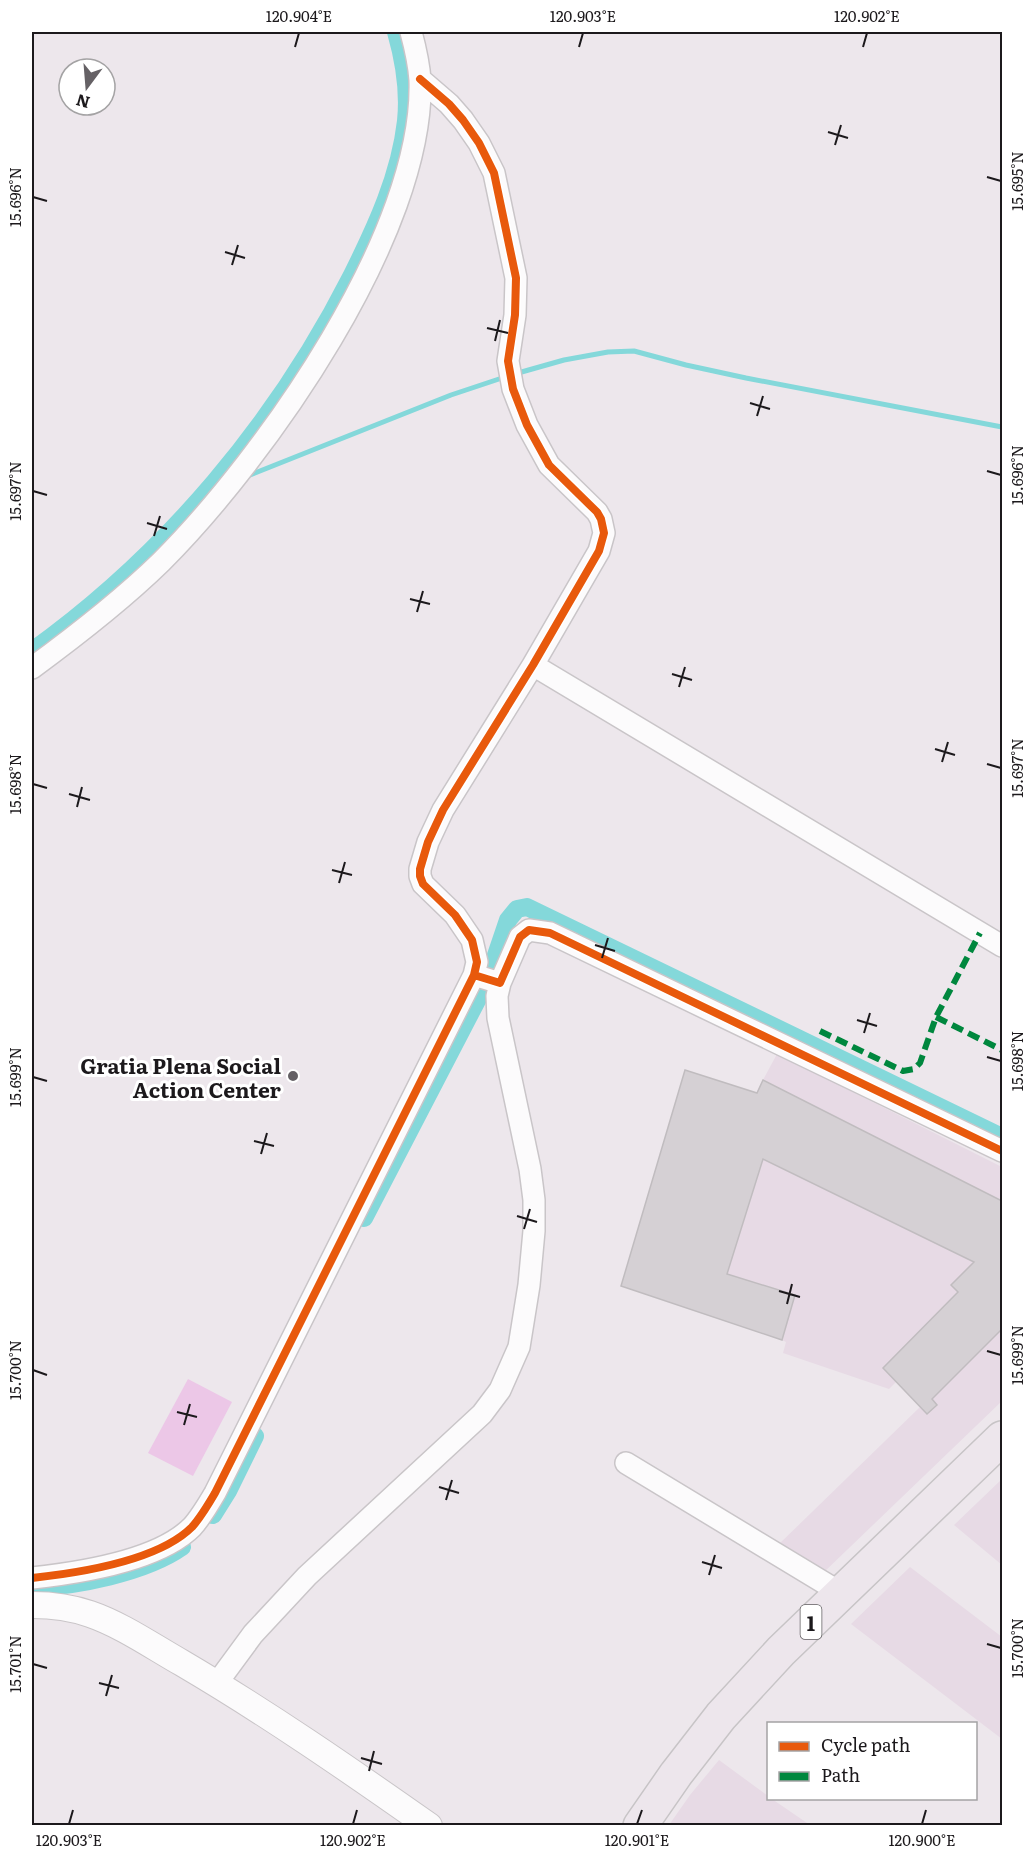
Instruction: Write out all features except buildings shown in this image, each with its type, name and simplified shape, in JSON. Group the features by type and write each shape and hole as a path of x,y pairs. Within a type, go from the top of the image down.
{"highway":[{"name":"1","path":"640,1826 676,1774 721,1716 781,1651 1002,1438"}],"street":[{"path":"32,668 98,619 192,530 219,498 304,382 343,317 372,261 394,209 413,146 420,79 411,32"},
{"path":"32,1578 110,1564 150,1553 184,1534 207,1508 474,975 477,962 472,940 455,915 423,884 420,876 420,869 432,834 442,810 533,666 599,551 603,540 604,526 597,512 549,465 527,425 513,389 508,361 515,315 516,278 494,173 479,143 463,120 449,104 420,79"},
{"path":"533,666 1002,946"},
{"path":"217,1683 253,1634 307,1575 482,1414 500,1390 516,1356 529,1284 534,1215 530,1169 498,1018 497,996 500,983 520,937 529,930 545,931 1002,1151"},
{"path":"474,975 500,983"},
{"path":"626,1463 841,1593"},
{"path":"32,1605 62,1606 102,1618 217,1683 322,1751 429,1826"}],"shaded area":[{"path":"777,1054 1002,1167 1002,1401 822,1574 776,1547 920,1407 896,1382 889,1389 783,1353 786,1342 782,1340 621,1286 685,1070 756,1093"},
{"path":"188,1379 232,1402 193,1476 148,1453"},
{"path":"1002,1479 1002,1565 954,1525"},
{"path":"910,1567 1002,1637 1002,1739 851,1624"},
{"path":"719,1760 767,1795 767,1800 773,1800 810,1825 669,1825"}],"waterway":[{"path":"32,651 81,613 173,528 253,433 289,383 322,330 370,238 393,181 403,141 407,99 396,32"},
{"path":"518,373 564,360 608,352 634,351 746,378 1002,427"},
{"path":"245,477 451,395 502,378"},
{"path":"490,973 508,920 517,909 527,907 1002,1137"},
{"path":"364,1218 484,987"},
{"path":"213,1515 228,1491 255,1436"},
{"path":"32,1588 89,1581 130,1571 167,1556 182,1547"}],"marked path":[{"path":"820,1031 903,1071 914,1069 920,1063 936,1017 980,933"},
{"path":"936,1017 1002,1050"}],"cycle path":[{"path":"420,79 449,104 463,120 479,143 494,173 516,278 515,315 508,361 513,389 527,425 549,465 597,512 604,533 599,551 533,665 443,810 428,842 420,869 423,884 455,915 472,940 477,962 474,975"},
{"path":"32,1578 94,1569 139,1557 177,1539 192,1527 215,1493 474,975 500,983 520,937 529,930 550,933 1002,1151"}],"place":[{"name":"Gratia Plena Social Action Center","path":"293,1076"}]}
